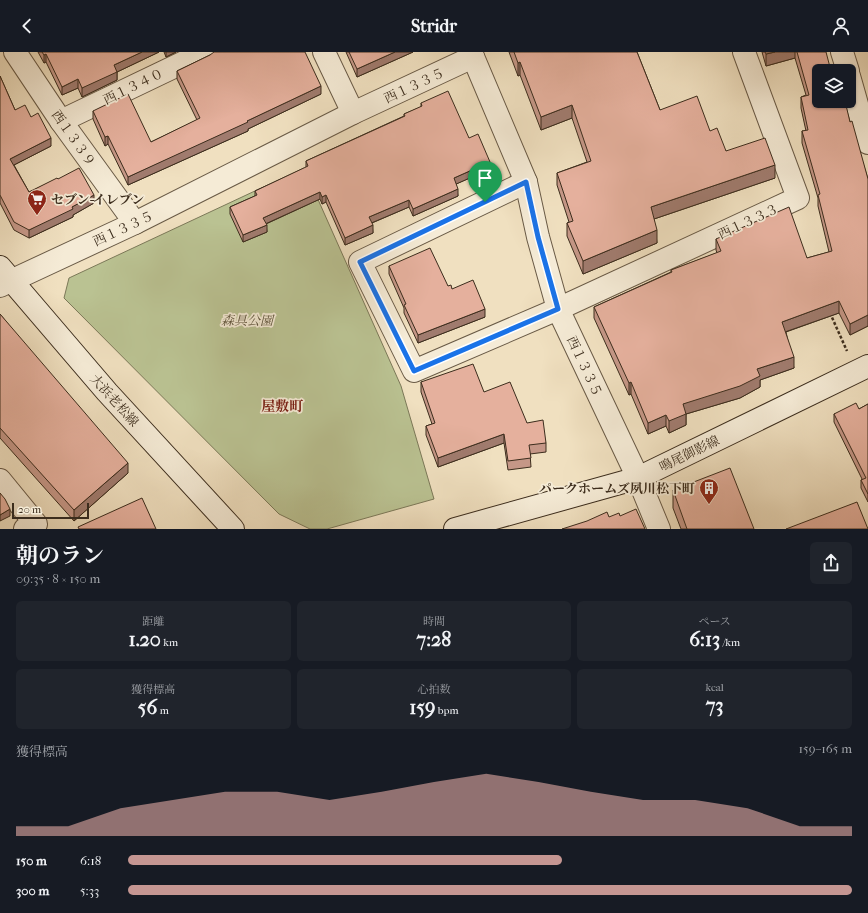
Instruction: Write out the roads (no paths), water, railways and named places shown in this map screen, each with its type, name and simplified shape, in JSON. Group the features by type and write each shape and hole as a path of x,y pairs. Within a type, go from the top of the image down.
{"street":[{"name":"西１３３９","path":"15,52 61,121 135,223"},
{"name":"西１３４０","path":"61,121 205,52"},
{"path":"324,52 353,113"},
{"name":"西１３３３","path":"558,309 798,198 744,52"},
{"path":"842,52 846,64"},
{"name":"西１３３５","path":"4,278 135,223 472,54 526,182 538,237 558,309 638,478 658,529"},
{"path":"856,100 868,142"},
{"path":"526,182 360,262 414,371 558,309"},
{"name":"大浜老松線","path":"4,278 233,529"},
{"name":"鳴尾御影線","path":"462,528 638,478 862,369"},
{"path":"0,480 36,524 25,529"}],"place":[{"name":"セブン-イレブン","path":"37,216"},
{"name":"パークホームズ夙川松下町","path":"709,505"}],"district":[{"name":"屋敷町","path":"282,406"}],"park label":[{"name":"森具公園","path":"247,320"}]}
